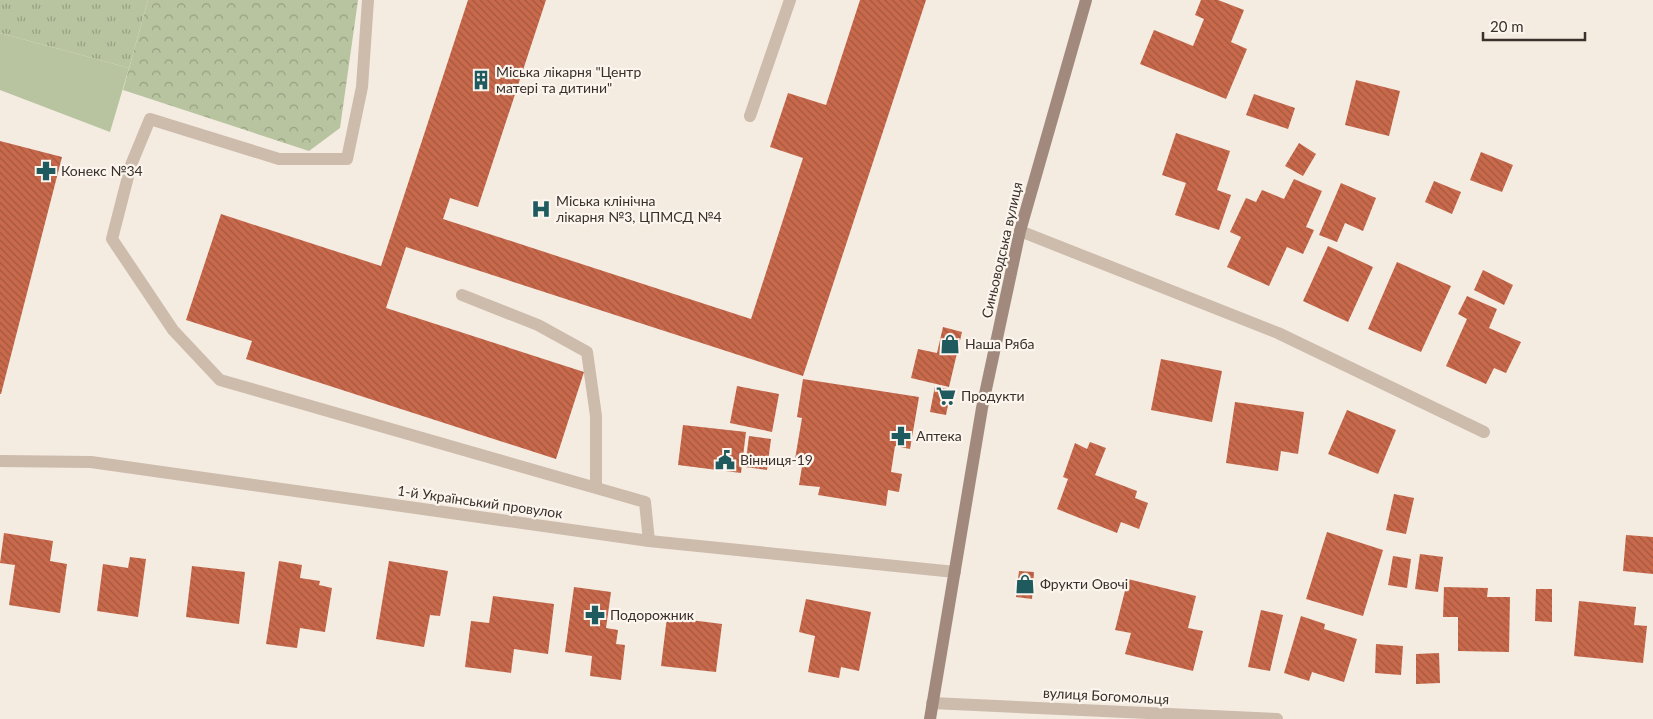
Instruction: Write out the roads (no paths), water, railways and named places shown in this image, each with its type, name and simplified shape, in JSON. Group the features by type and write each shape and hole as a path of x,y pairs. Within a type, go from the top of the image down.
{"street":[{"path":"368,0 362,87 347,159 279,159 150,118 131,165 112,239 173,330 220,380 645,502 649,541"},
{"path":"750,116 790,0"},
{"name":"Синьоводська вулиця","path":"930,719 982,408 1020,231 1086,0"},
{"path":"1020,231 1278,333 1484,432"},
{"path":"462,295 538,325 587,352 596,416 596,488"},
{"name":"1-й Український провулок","path":"0,462 91,462 649,541 955,572"},
{"name":"вулиця Богомольця","path":"932,703 1278,719"}],"place":[{"name":"Міська лікарня \"Центр матері та дитини\"","path":"481,80"},
{"name":"Конекс №34","path":"46,171"},
{"name":"Міська клінічна лікарня №3, ЦПМСД №4","path":"541,209"},
{"name":"Наша Ряба","path":"950,344"},
{"name":"Продукти","path":"946,396"},
{"name":"Аптека","path":"901,436"},
{"name":"Вінниця-19","path":"725,460"},
{"name":"Фрукти Овочі","path":"1025,584"},
{"name":"Подорожник","path":"595,615"}]}
